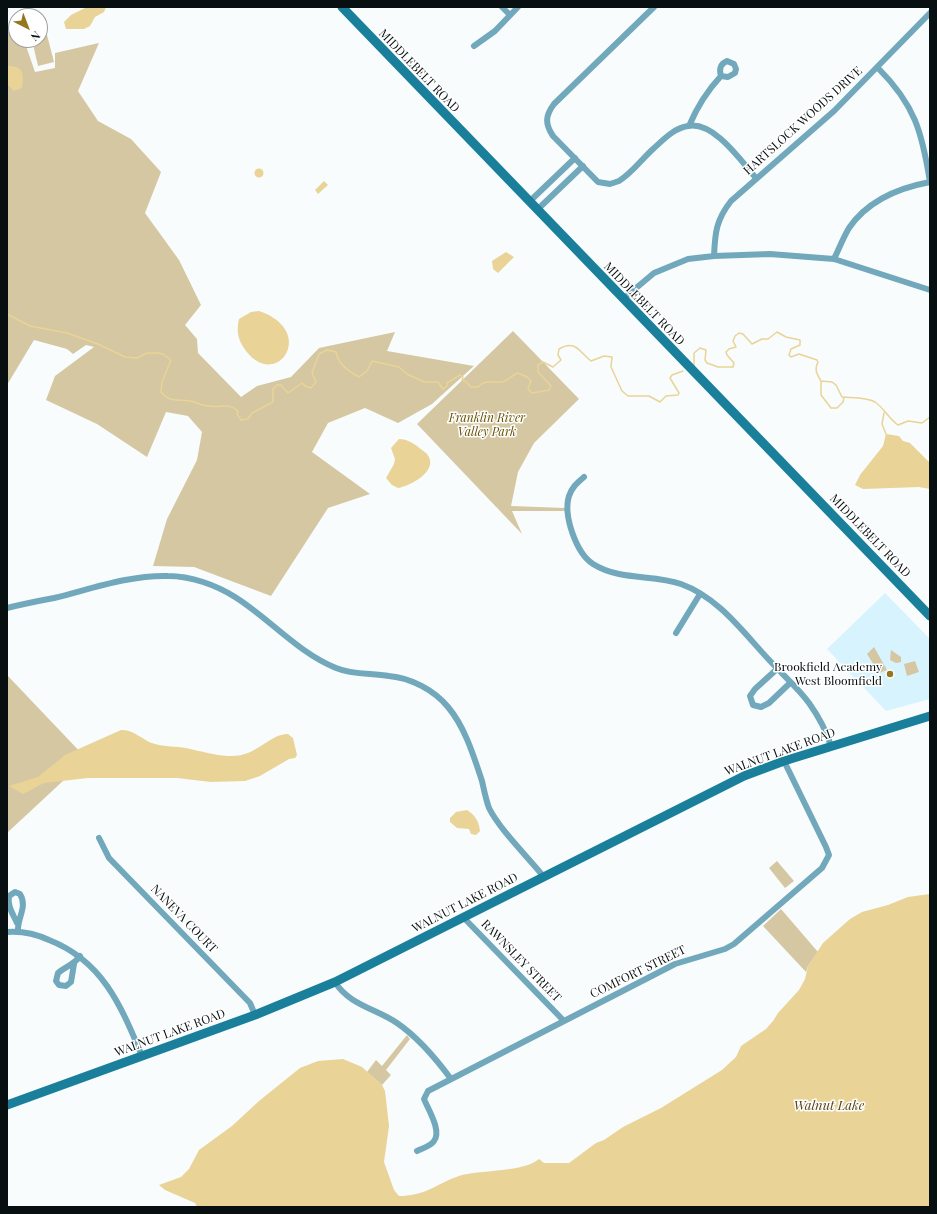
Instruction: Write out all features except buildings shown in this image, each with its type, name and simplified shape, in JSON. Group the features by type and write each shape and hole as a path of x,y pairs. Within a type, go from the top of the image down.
{"street":[{"name":"MIDDLEBELT ROAD","path":"342,7 930,616"},
{"path":"502,7 510,15"},
{"path":"474,46 495,31 518,7"},
{"path":"654,7 554,104 548,112 546,121 548,128 553,136 598,182 610,184 619,181 670,134 689,126 698,126 711,131 720,138 756,178"},
{"name":"HARTSLOCK WOODS DRIVE","path":"714,256 716,232 721,213 731,201 834,110 878,68 930,13"},
{"path":"834,259 848,229 857,218 875,202 901,188 930,182 918,125 906,102 878,68"},
{"path":"689,126 696,109 708,90 721,76"},
{"path":"529,202 579,162"},
{"path":"537,210 579,162"},
{"path":"623,299 644,280 664,268 688,259 714,256 770,254 834,259 930,290"},
{"path":"584,477 574,485 569,496 567,507 571,529 578,546 592,564 625,576 681,584 700,594 735,622 808,702 824,726 831,746"},
{"path":"7,608 139,578 168,576 183,578 215,587 234,596 320,660 346,672 391,676 409,680 423,686 441,699 456,717 472,752 489,807 499,824 544,877"},
{"path":"676,633 700,594"},
{"path":"777,669 755,689 750,696 753,705 761,707 769,703 790,683"},
{"name":"WALNUT LAKE ROAD","path":"7,1105 255,1015 335,982 701,796 744,776 784,761 930,716"},
{"name":"COMFORT STREET","path":"417,1151 434,1142 437,1137 436,1130 424,1098 428,1091 675,964 726,949 734,944 822,868 829,855 784,761"},
{"name":"NANEVA COURT","path":"99,838 108,858 250,1004 255,1015"},
{"name":"RAWNSLEY STREET","path":"463,917 564,1021"},
{"path":"18,923 18,931"},
{"path":"7,932 18,931 43,937 62,945 80,956 93,967 108,985 130,1028 142,1056"},
{"path":"74,964 80,956"},
{"path":"335,982 339,989 350,998 399,1024 451,1078"}],"shaded area":[{"name":"Brookfield Academy West Bloomfield","path":"885,593 930,639 930,699 886,711 827,649"}],"green space":[{"path":"7,31 8,48 27,48 35,72 55,68 55,53 99,43 78,91 98,121 131,139 161,172 145,213 179,260 201,305 185,325 197,339 198,353 241,397 257,386 291,377 319,348 395,332 387,351 474,366 432,404 398,423 365,408 328,423 312,452 370,494 328,508 271,596 194,567 153,566 167,519 197,460 202,432 188,416 166,412 147,457 97,424 46,400 55,376 94,347 86,345 73,354 67,349 34,340 7,385"},
{"path":"48,39 54,62 38,66 34,48 48,48"},
{"name":"Franklin River Valley Park","path":"513,331 579,399 534,443 518,472 511,506 565,508 565,511 512,511 522,534 417,424"},
{"path":"874,647 887,670 879,673 867,654"},
{"path":"891,650 901,657 901,662 896,663 890,660"},
{"path":"915,661 919,672 907,676 904,664"},
{"path":"7,675 85,757 62,780 64,780 7,833"},
{"path":"777,861 794,881 785,888 769,868"},
{"path":"781,909 818,952 808,966 806,972 763,926"},
{"path":"407,1035 410,1039 386,1070 391,1075 382,1085 367,1072 376,1060 382,1066"}],"water":[{"path":"87,7 106,7 104,12 95,17 90,26 84,29 66,29 64,22 71,15"},
{"path":"7,66 17,67 22,71 22,88 14,91 7,84"},
{"path":"257,169 261,169 263,173 261,177 257,177 255,175 255,171"},
{"path":"324,181 328,185 318,194 315,190"},
{"path":"506,252 514,257 498,273 493,269 492,261"},
{"path":"259,311 277,320 286,331 289,343 286,354 279,361 269,364 258,362 246,351 238,336 239,319 251,312"},
{"path":"886,434 899,436 903,441 910,443 930,463 930,489 919,487 863,489 855,485 860,475 883,446"},
{"path":"399,439 408,441 427,454 430,460 430,466 427,471 416,481 404,487 398,488 392,485 386,478 394,464 395,459 391,448"},
{"path":"121,730 130,731 159,745 182,747 228,756 238,756 247,753 274,738 288,734 293,738 297,755 295,758 289,759 260,776 245,781 211,782 177,778 88,778 44,783 23,794 9,786 38,777 65,755"},
{"path":"467,810 478,821 480,831 476,835 471,834 469,829 457,828 450,822 450,818 456,812"},
{"name":"Walnut Lake","path":"930,894 930,1207 197,1207 195,1203 165,1190 159,1185 181,1177 189,1169 199,1150 232,1126 259,1101 300,1068 318,1061 343,1059 362,1067 382,1085 385,1091 389,1126 384,1162 394,1190 399,1196 423,1192 452,1178 462,1175 523,1166 539,1159 544,1163 569,1163 596,1143 604,1140 623,1127 661,1108 722,1070 736,1057 741,1046 766,1029 773,1021 778,1013 799,990 805,979 808,966 823,943 850,919 862,912 888,905 908,897"}],"waterway":[{"path":"7,314 30,326 67,333 98,344 125,357 137,358 147,353 163,354 171,360 162,382 161,392 164,395 174,400 190,401 206,406 228,406 238,411 237,414 241,420 248,419 252,413 273,402 273,389 277,385 281,385 288,393 302,383 311,388 316,382 312,373 319,354 327,350 336,352 339,361 344,367 359,377 367,371 372,361 399,367 407,374 424,382 438,382 443,389 447,386 447,383 460,375 463,377 462,380 471,387 478,387 486,382 502,382 518,373 527,377 531,381 528,389 532,393 549,390 551,386 538,372 538,365 543,362 553,367 561,360 558,355 559,349 569,345 577,348 591,361 604,356 612,357 611,367 622,391 628,396 649,396 660,402 666,396 678,395 679,393 670,378 672,375 683,371"},
{"path":"694,367 694,353 700,348 706,350 705,360 707,363 718,367 733,367 734,363 726,352 729,349 736,347 733,341 735,336 739,333 743,334 752,344 762,339 768,339 777,332 786,337 800,340 800,345 791,349 789,355 791,357 799,354 817,360 816,372 821,381 832,382 836,385 842,397 871,400 881,407 898,425 908,421 922,423 930,417"},
{"path":"821,381 821,395 831,408 837,408 843,402 844,397"},
{"path":"884,413 882,424 886,434"}],"place":[{"name":"Brookfield Academy West Bloomfield","path":"890,674"}]}
